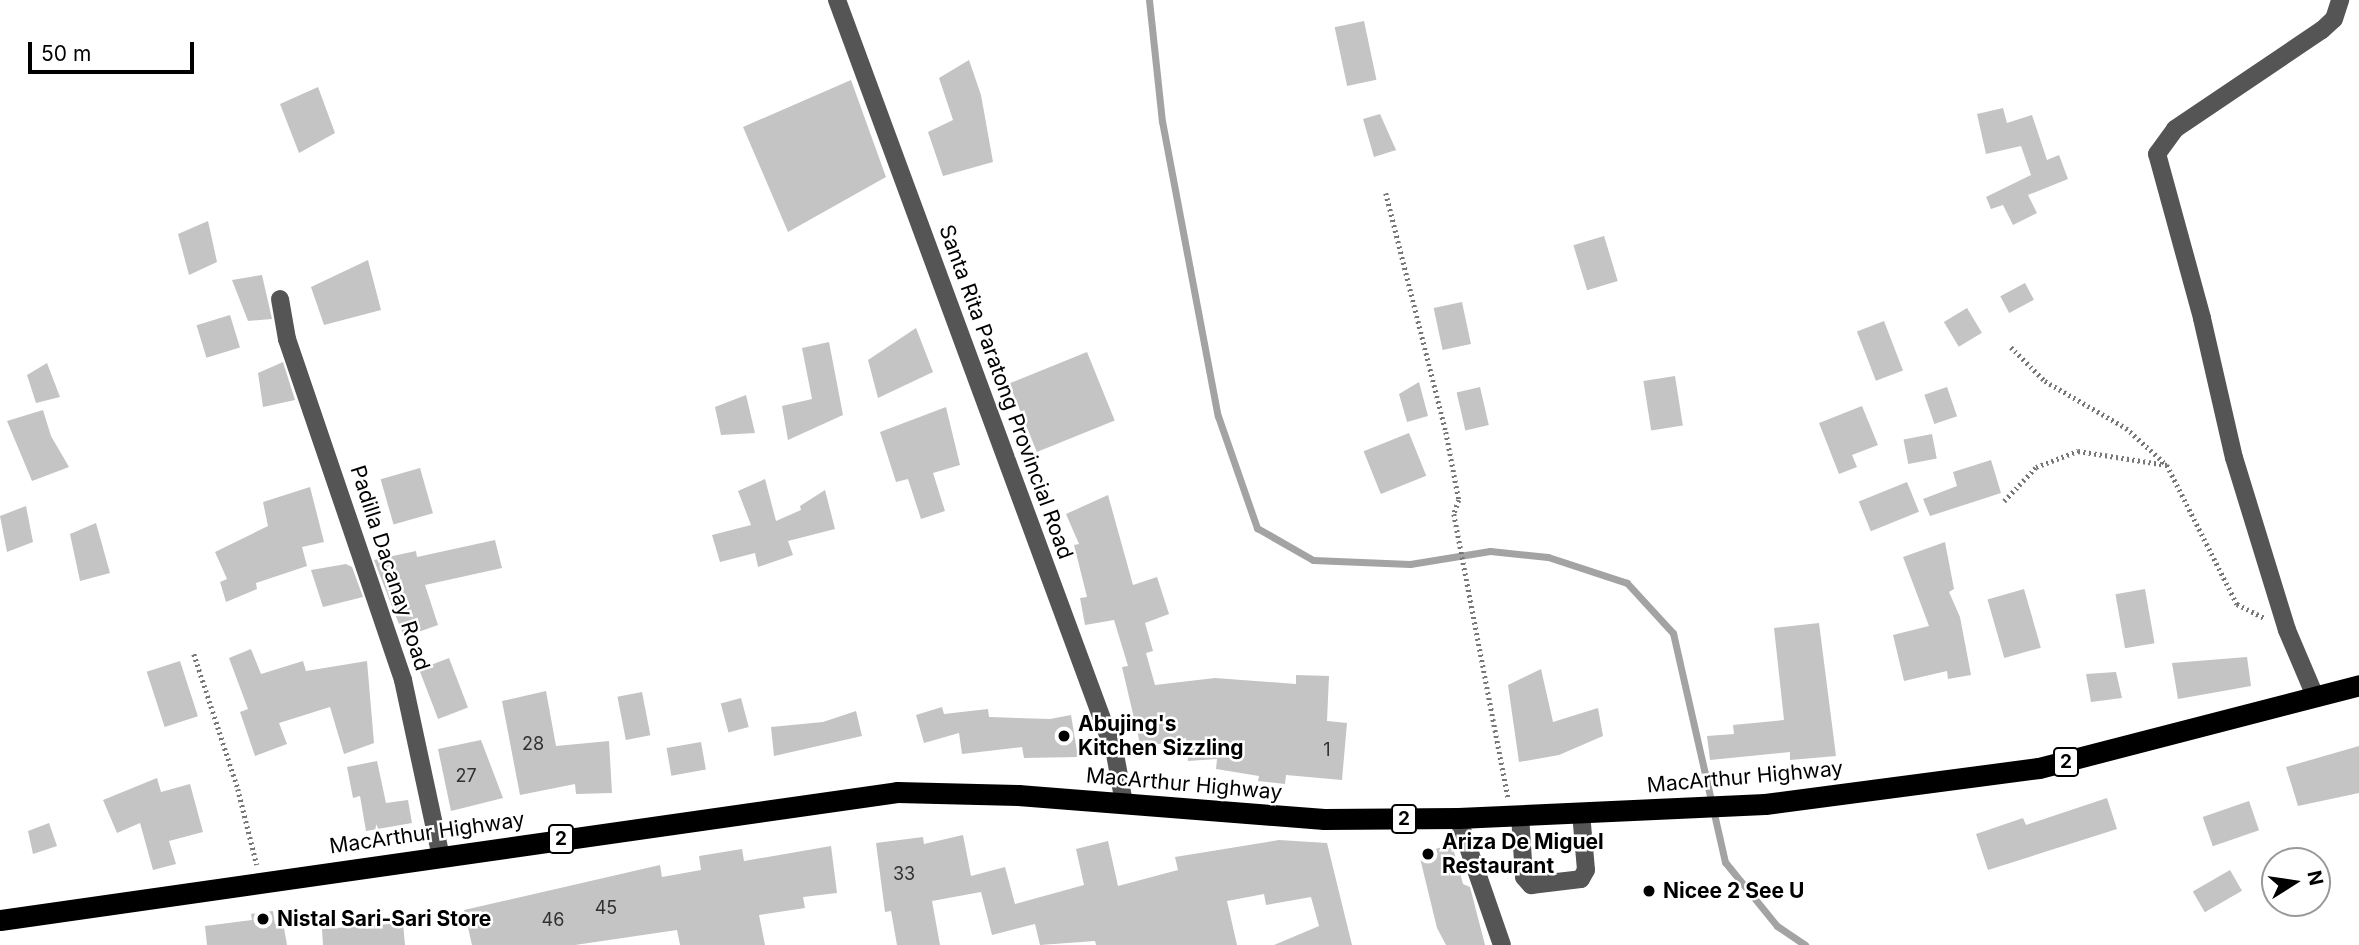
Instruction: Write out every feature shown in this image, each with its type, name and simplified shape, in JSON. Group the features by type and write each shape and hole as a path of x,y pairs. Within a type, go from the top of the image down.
{"highway":[{"name":"MacArthur Highway","path":"0,920 760,808 897,792 1124,803 1324,820 1515,816 1765,804 2039,768 2359,685"}],"street":[{"name":"Santa Rita Paratong Provincial Road","path":"836,0 1115,754 1124,803"},
{"path":"2315,696 2287,630 2234,458 2202,318 2161,179 2157,154 2175,129 2322,30 2334,19 2340,0"},
{"name":"Padilla Dacanay Road","path":"280,299 287,339 403,680 441,857"},
{"path":"1515,816 1524,877 1531,885 1581,879 1586,870 1581,813"},
{"path":"1458,818 1502,945"}],"path":[{"path":"1386,193 1446,432 1459,500 1454,514 1515,816"},
{"path":"2011,347 2045,381 2126,428 2167,465 2237,604 2287,630"},
{"path":"2004,501 2036,467 2078,451 2167,465"},
{"path":"194,654 238,789 259,883"}],"building":[{"path":"1364,21 1376,80 1347,86 1335,27"},
{"path":"969,60 981,95 993,162 943,176 928,132 953,120 939,78"},
{"path":"851,80 886,177 788,232 743,127"},
{"path":"318,87 335,133 299,153 280,104"},
{"path":"2003,108 2007,123 2032,115 2047,160 2059,155 2068,179 2028,195 2037,213 2013,225 2003,205 1991,209 1986,197 2031,175 2021,146 1986,154 1977,114"},
{"path":"1380,114 1396,150 1374,157 1363,119"},
{"path":"208,221 217,262 189,275 178,234"},
{"path":"1604,236 1618,281 1587,290 1573,245"},
{"path":"368,260 381,310 324,325 311,287"},
{"path":"262,275 272,319 248,321 232,280"},
{"path":"2025,283 2034,300 2009,313 2000,296"},
{"path":"1462,302 1471,344 1443,350 1434,308"},
{"path":"1967,308 1982,333 1959,347 1944,322"},
{"path":"230,315 240,348 206,358 197,325"},
{"path":"1884,321 1903,370 1876,381 1857,331"},
{"path":"916,328 933,372 878,398 868,360"},
{"path":"829,342 843,415 788,440 782,406 812,399 802,348"},
{"path":"1087,352 1115,421 1037,452 1009,383"},
{"path":"283,362 295,400 263,407 258,373"},
{"path":"47,363 60,397 36,403 27,375"},
{"path":"1675,376 1683,425 1651,430 1643,381"},
{"path":"1419,382 1428,416 1407,422 1399,394"},
{"path":"1480,387 1489,425 1465,430 1457,392"},
{"path":"1947,387 1957,416 1934,424 1924,395"},
{"path":"746,395 755,433 721,435 715,407"},
{"path":"1862,406 1878,445 1852,455 1857,467 1839,474 1819,423"},
{"path":"946,407 960,465 933,473 945,511 921,519 908,479 896,482 880,432"},
{"path":"43,410 51,436 69,467 32,481 7,421"},
{"path":"1409,433 1426,476 1381,494 1364,451"},
{"path":"1932,434 1937,459 1908,464 1904,440"},
{"path":"1991,460 2001,493 1930,516 1923,499 1957,486 1953,472"},
{"path":"420,468 433,513 394,524 381,479"},
{"path":"765,479 776,521 801,510 800,506 825,490 835,529 788,541 793,555 758,567 755,553 720,562 712,535 751,525 738,491"},
{"path":"1907,482 1919,512 1871,531 1859,501"},
{"path":"310,487 324,542 302,547 307,566 256,583 257,589 226,602 220,582 227,579 215,552 268,526 263,502"},
{"path":"1108,495 1133,585 1157,577 1169,614 1145,623 1153,651 1146,653 1155,685 1215,678 1296,684 1296,675 1329,676 1327,721 1347,723 1342,780 1286,775 1285,784 1258,781 1259,776 1216,769 1217,759 1188,761 1186,738 1141,748 1122,667 1128,666 1114,620 1085,625 1080,598 1087,597 1074,545 1079,544 1066,514"},
{"path":"26,506 33,542 7,552 0,516"},
{"path":"96,523 110,573 80,581 70,534"},
{"path":"495,540 502,568 425,585 438,625 404,637 374,560 416,551 417,557"},
{"path":"1945,542 1954,589 1949,592 1960,617 1971,675 1948,679 1947,671 1904,681 1893,635 1929,626 1903,557"},
{"path":"346,564 352,567 363,597 323,607 311,570"},
{"path":"2024,589 2041,648 2004,658 1987,599"},
{"path":"2145,589 2155,643 2125,648 2115,594"},
{"path":"1819,623 1836,756 1790,760 1790,752 1710,760 1707,736 1734,734 1733,725 1784,720 1774,628"},
{"path":"251,649 261,674 303,661 306,671 367,661 374,743 344,754 330,707 279,723 287,744 255,756 240,712 248,709 229,658"},
{"path":"2247,657 2251,686 2178,699 2172,663"},
{"path":"449,658 468,707 438,719 419,669"},
{"path":"180,661 198,716 165,727 147,672"},
{"path":"1541,669 1553,722 1598,708 1603,736 1559,755 1519,762 1508,685"},
{"path":"2116,672 2122,698 2091,702 2086,674"},
{"path":"546,691 556,746 609,741 612,793 576,794 575,784 520,795 502,701"},
{"path":"642,692 650,735 626,740 617,697"},
{"path":"741,698 749,727 728,732 721,703"},
{"path":"942,707 944,714 988,709 989,717 1050,719 1071,715 1078,757 1024,758 1022,747 962,754 959,733 924,743 916,715"},
{"path":"856,711 862,736 774,756 771,727 823,722"},
{"path":"481,740 503,798 451,811 438,749"},
{"path":"701,742 706,770 671,776 667,748"},
{"path":"2359,746 2359,793 2298,806 2286,767"},
{"path":"377,761 386,803 408,800 412,823 366,831 360,796 353,798 347,767"},
{"path":"157,778 161,792 190,784 203,832 169,841 176,864 153,870 140,823 117,833 103,800"},
{"path":"2107,798 2117,829 1988,870 1976,834 2023,818 2026,825"},
{"path":"2249,801 2259,830 2213,846 2203,817"},
{"path":"49,823 57,846 33,854 28,831"},
{"path":"963,835 971,876 1005,867 1015,904 1084,885 1076,849 1108,841 1118,886 1178,870 1175,857 1279,840 1327,843 1352,945 1274,945 1319,926 1311,897 1266,905 1264,894 1227,901 1237,945 1096,945 1095,941 1040,945 1035,924 992,935 981,892 932,901 940,945 897,945 891,911 885,912 876,843 923,837 924,844"},
{"path":"1452,844 1463,884 1470,887 1485,945 1446,945 1437,928 1419,854"},
{"path":"831,846 837,893 803,897 805,908 759,915 765,945 680,945 677,930 575,945 472,945 464,910 660,865 662,877 701,870 699,856 742,849 744,861"},
{"path":"2230,870 2242,891 2205,912 2193,892"},
{"path":"273,911 275,924 283,922 287,945 207,945 205,926 252,920 251,914"},
{"path":"403,923 405,945 323,945 322,929"}],"waterway":[{"path":"1149,0 1162,121 1218,416 1257,528 1313,560 1410,564 1490,551 1548,557 1627,583 1673,633 1725,862 1777,926 1805,945"}],"place":[{"name":"Abujing's Kitchen Sizzling","path":"1064,736"},
{"name":"Ariza De Miguel Restaurant","path":"1428,854"},
{"name":"Nicee 2 See U","path":"1649,891"},
{"name":"Nistal Sari-Sari Store","path":"263,919"}]}
